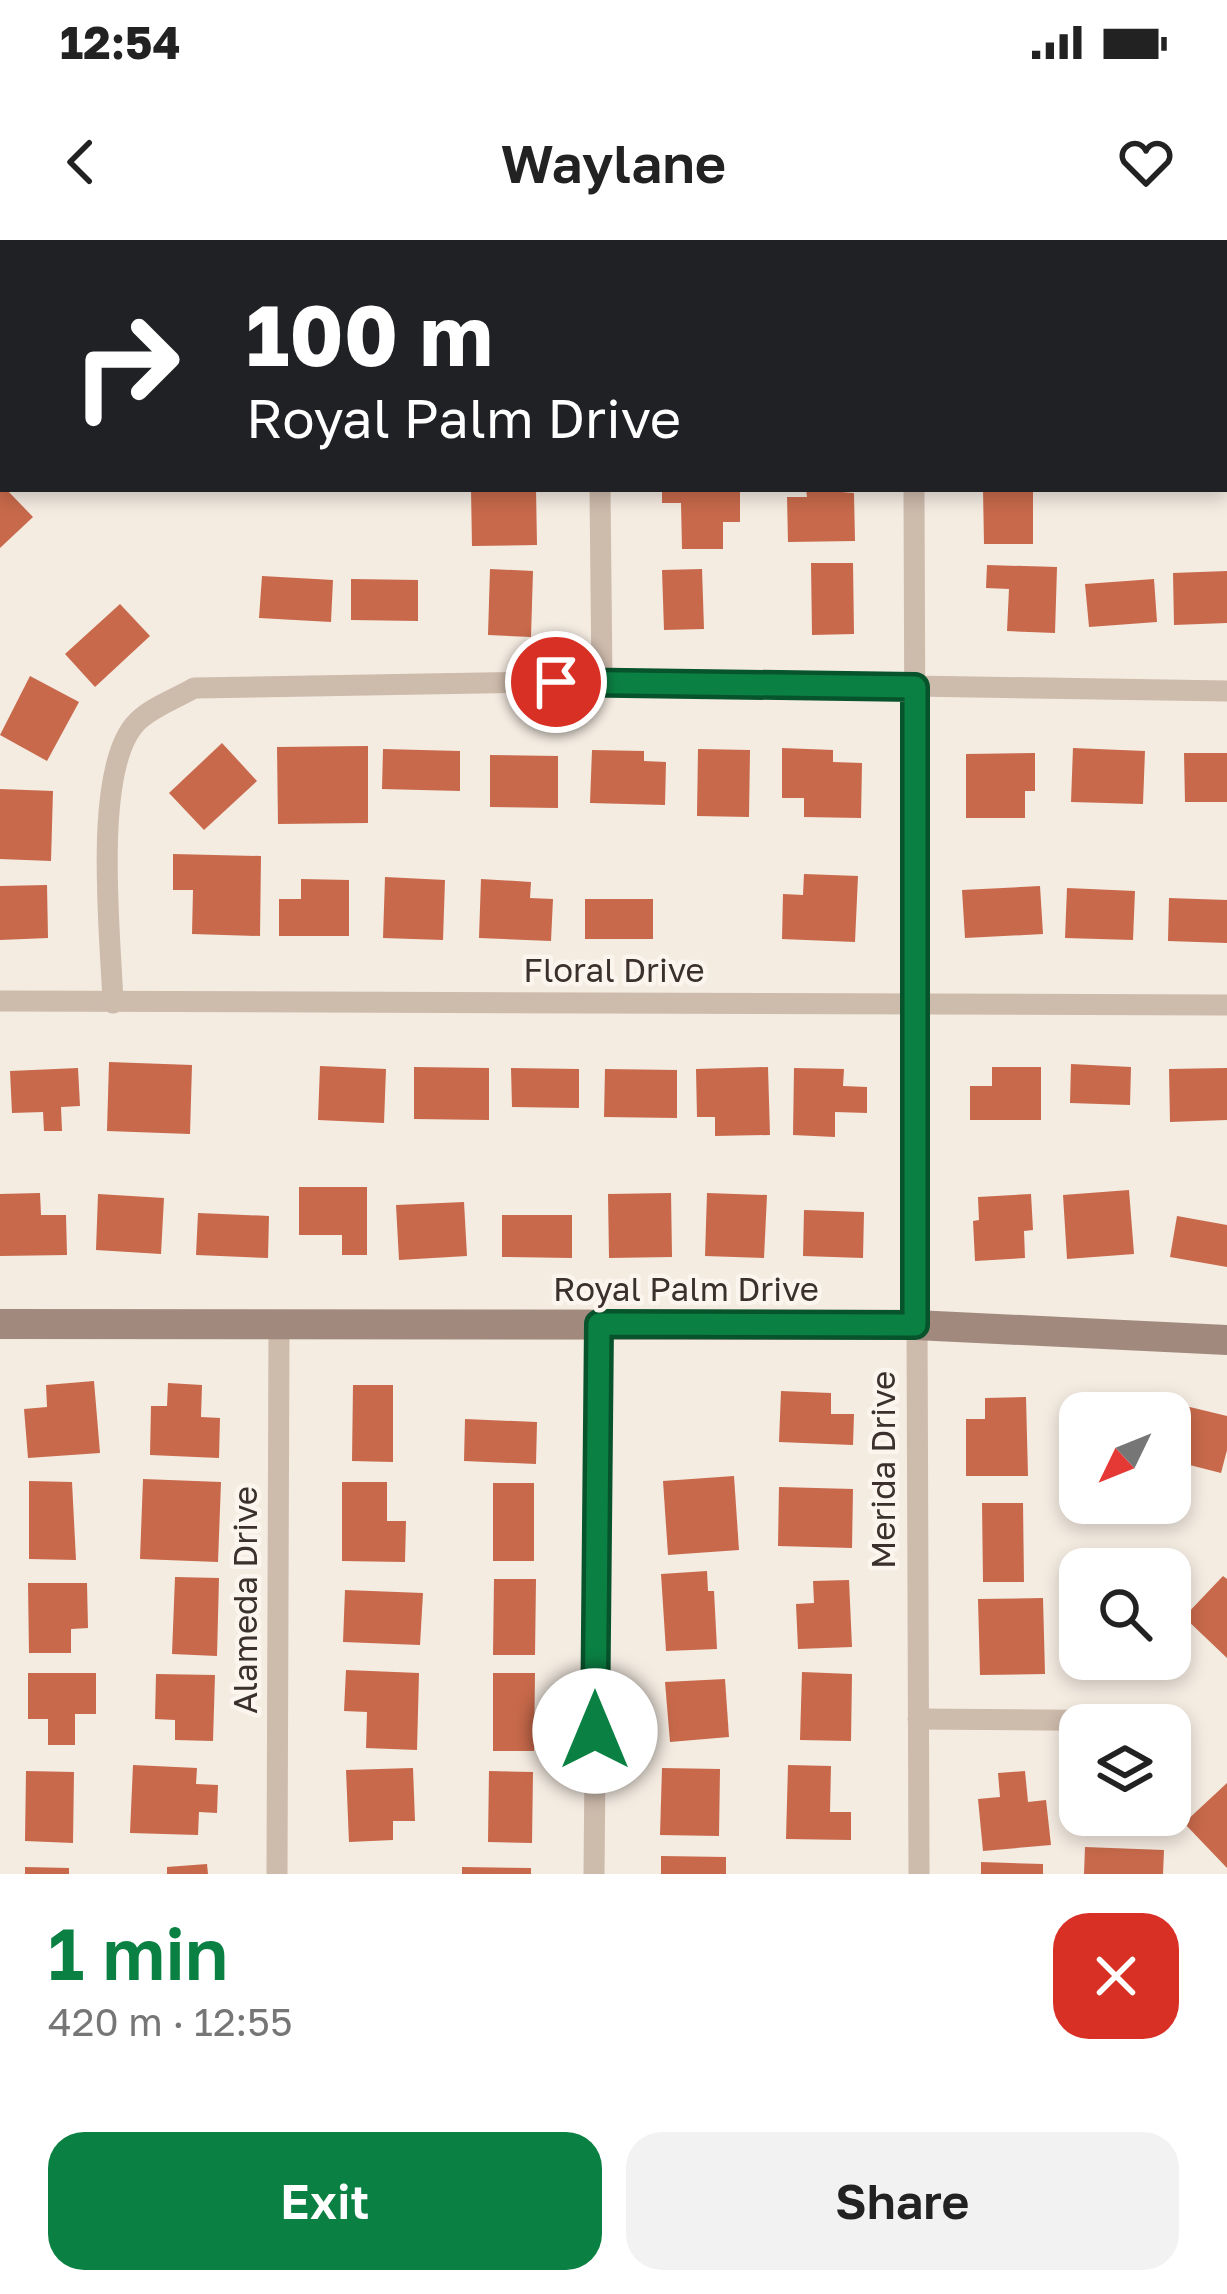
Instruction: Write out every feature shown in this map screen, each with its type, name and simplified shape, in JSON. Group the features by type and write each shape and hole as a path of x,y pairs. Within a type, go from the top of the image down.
{"street":[{"path":"600,492 602,681"},
{"name":"Merida Drive","path":"914,492 919,1874"},
{"path":"113,1003 106,802 136,722 194,688 602,681 1227,691"},
{"name":"Floral Drive","path":"0,1001 1227,1005"},
{"name":"Royal Palm Drive","path":"0,1324 915,1325 1227,1340"},
{"path":"594,1874 599,1324"},
{"name":"Alameda Drive","path":"277,1874 278,1326"},
{"path":"918,1720 1059,1721"}],"building":[{"path":"0,492 9,492 33,517 0,548"},
{"path":"471,492 536,492 537,545 472,546"},
{"path":"662,492 740,492 740,522 723,522 723,549 682,549 681,503 662,503"},
{"path":"806,492 854,493 855,541 788,542 787,497 807,497"},
{"path":"983,492 1033,492 1033,544 984,544"},
{"path":"811,563 853,563 854,634 812,635"},
{"path":"987,565 1057,567 1055,633 1007,631 1009,589 986,588"},
{"path":"490,569 533,571 531,637 488,635"},
{"path":"702,569 704,629 664,630 662,570"},
{"path":"1227,571 1227,623 1174,625 1173,573"},
{"path":"262,576 333,580 331,622 259,618"},
{"path":"351,579 418,580 418,621 351,620"},
{"path":"1154,579 1157,622 1089,627 1085,584"},
{"path":"120,604 150,636 95,687 65,654"},
{"path":"30,676 79,702 47,761 0,735"},
{"path":"222,743 257,781 204,830 169,793"},
{"path":"368,746 368,823 278,824 277,747"},
{"path":"782,748 833,750 833,762 862,763 861,818 804,817 804,798 782,798"},
{"path":"1073,748 1145,751 1143,804 1071,802"},
{"path":"383,749 460,751 460,791 382,789"},
{"path":"698,749 750,750 749,817 697,816"},
{"path":"592,750 644,751 644,761 666,762 665,805 590,803"},
{"path":"1035,753 1035,791 1025,791 1025,818 966,818 966,754"},
{"path":"1184,753 1227,753 1227,802 1185,802"},
{"path":"490,755 558,756 558,808 490,807"},
{"path":"0,789 53,791 51,861 0,859"},
{"path":"173,854 261,856 260,936 192,934 193,890 173,890"},
{"path":"804,874 858,876 855,942 782,939 783,894 803,895"},
{"path":"385,877 445,880 443,940 383,938"},
{"path":"301,879 349,880 349,936 279,936 279,899 301,899"},
{"path":"481,879 531,882 530,898 553,899 551,941 479,938"},
{"path":"47,885 48,938 0,940 0,886"},
{"path":"1040,886 1043,934 965,938 962,890"},
{"path":"1067,888 1135,891 1133,940 1065,938"},
{"path":"1169,898 1227,900 1227,943 1168,941"},
{"path":"585,899 653,899 653,939 585,939"},
{"path":"109,1062 192,1065 190,1134 107,1131"},
{"path":"1071,1064 1131,1067 1130,1105 1070,1103"},
{"path":"320,1066 386,1069 384,1123 318,1120"},
{"path":"414,1067 489,1068 489,1120 414,1119"},
{"path":"768,1067 770,1135 715,1136 715,1117 697,1117 696,1069"},
{"path":"992,1067 1041,1067 1041,1120 970,1120 970,1086 992,1086"},
{"path":"78,1068 80,1106 61,1107 62,1131 44,1131 43,1112 12,1113 10,1071"},
{"path":"511,1068 579,1069 579,1108 512,1107"},
{"path":"794,1068 844,1069 843,1086 867,1087 867,1113 835,1112 835,1137 793,1135"},
{"path":"1227,1068 1227,1120 1170,1122 1169,1069"},
{"path":"605,1069 677,1070 677,1118 604,1117"},
{"path":"299,1187 367,1187 367,1255 342,1255 342,1235 299,1235"},
{"path":"1129,1190 1134,1254 1067,1259 1063,1195"},
{"path":"40,1193 41,1215 66,1215 67,1255 0,1256 0,1194"},
{"path":"671,1193 672,1257 609,1258 608,1194"},
{"path":"707,1193 767,1195 764,1258 705,1256"},
{"path":"98,1194 164,1198 161,1254 96,1250"},
{"path":"1031,1194 1033,1230 1024,1231 1025,1258 975,1261 973,1221 979,1220 978,1197"},
{"path":"464,1202 467,1256 399,1260 396,1205"},
{"path":"804,1210 864,1212 863,1258 803,1256"},
{"path":"198,1213 269,1216 268,1258 196,1255"},
{"path":"502,1215 572,1215 572,1258 502,1257"},
{"path":"1177,1216 1227,1225 1227,1267 1170,1257"},
{"path":"94,1381 100,1453 28,1458 24,1409 47,1407 46,1385"},
{"path":"168,1383 202,1385 201,1417 220,1418 219,1458 150,1455 151,1406 167,1406"},
{"path":"353,1385 393,1385 393,1462 352,1461"},
{"path":"781,1391 831,1393 831,1414 854,1414 853,1445 779,1442"},
{"path":"1026,1397 1028,1476 966,1476 966,1419 985,1419 985,1398"},
{"path":"1191,1407 1227,1416 1221,1473 1191,1465"},
{"path":"465,1419 537,1422 536,1464 464,1461"},
{"path":"734,1476 739,1550 668,1555 663,1481"},
{"path":"143,1479 221,1482 218,1562 140,1559"},
{"path":"29,1481 72,1482 76,1560 29,1559"},
{"path":"342,1482 387,1482 387,1521 406,1521 405,1562 342,1561"},
{"path":"493,1483 534,1483 534,1561 493,1561"},
{"path":"779,1487 853,1489 852,1548 778,1546"},
{"path":"982,1503 1023,1503 1024,1582 983,1582"},
{"path":"707,1571 708,1591 714,1591 717,1649 666,1651 661,1574"},
{"path":"1223,1576 1227,1579 1227,1658 1191,1624 1191,1610"},
{"path":"175,1577 219,1578 217,1656 172,1654"},
{"path":"494,1579 536,1579 535,1655 493,1655"},
{"path":"849,1580 852,1647 798,1649 796,1604 814,1603 813,1581"},
{"path":"28,1583 87,1583 88,1628 71,1629 71,1653 29,1653"},
{"path":"345,1590 423,1593 420,1645 343,1642"},
{"path":"1043,1598 1045,1674 980,1675 978,1599"},
{"path":"346,1670 419,1673 417,1750 366,1748 367,1712 344,1711"},
{"path":"802,1672 852,1674 851,1741 800,1740"},
{"path":"28,1673 96,1673 96,1714 75,1714 75,1745 48,1745 48,1719 28,1719"},
{"path":"493,1673 535,1673 534,1751 493,1751"},
{"path":"156,1674 215,1675 213,1741 175,1740 175,1720 155,1719"},
{"path":"725,1679 729,1737 670,1742 665,1682"},
{"path":"133,1765 197,1768 196,1784 218,1785 217,1813 199,1812 198,1835 130,1833"},
{"path":"788,1765 831,1766 830,1812 851,1812 851,1840 786,1839"},
{"path":"413,1768 415,1821 393,1821 393,1840 349,1842 346,1770"},
{"path":"662,1768 720,1769 719,1836 660,1835"},
{"path":"26,1771 74,1772 73,1843 25,1841"},
{"path":"489,1771 533,1772 532,1843 488,1842"},
{"path":"1025,1771 1028,1802 1046,1800 1051,1845 983,1851 978,1799 1000,1797 998,1773"},
{"path":"1227,1783 1227,1868 1191,1830 1191,1816"},
{"path":"1085,1847 1164,1850 1163,1874 1084,1874"},
{"path":"661,1856 726,1857 726,1874 661,1874"},
{"path":"981,1862 1043,1864 1043,1874 981,1874"},
{"path":"207,1864 208,1874 167,1874 167,1867"},
{"path":"25,1867 69,1868 69,1874 25,1874"},
{"path":"462,1867 531,1868 531,1874 462,1874"}],"route":[{"path":"556,682 915,687 915,1325 599,1324 595,1731"}]}
